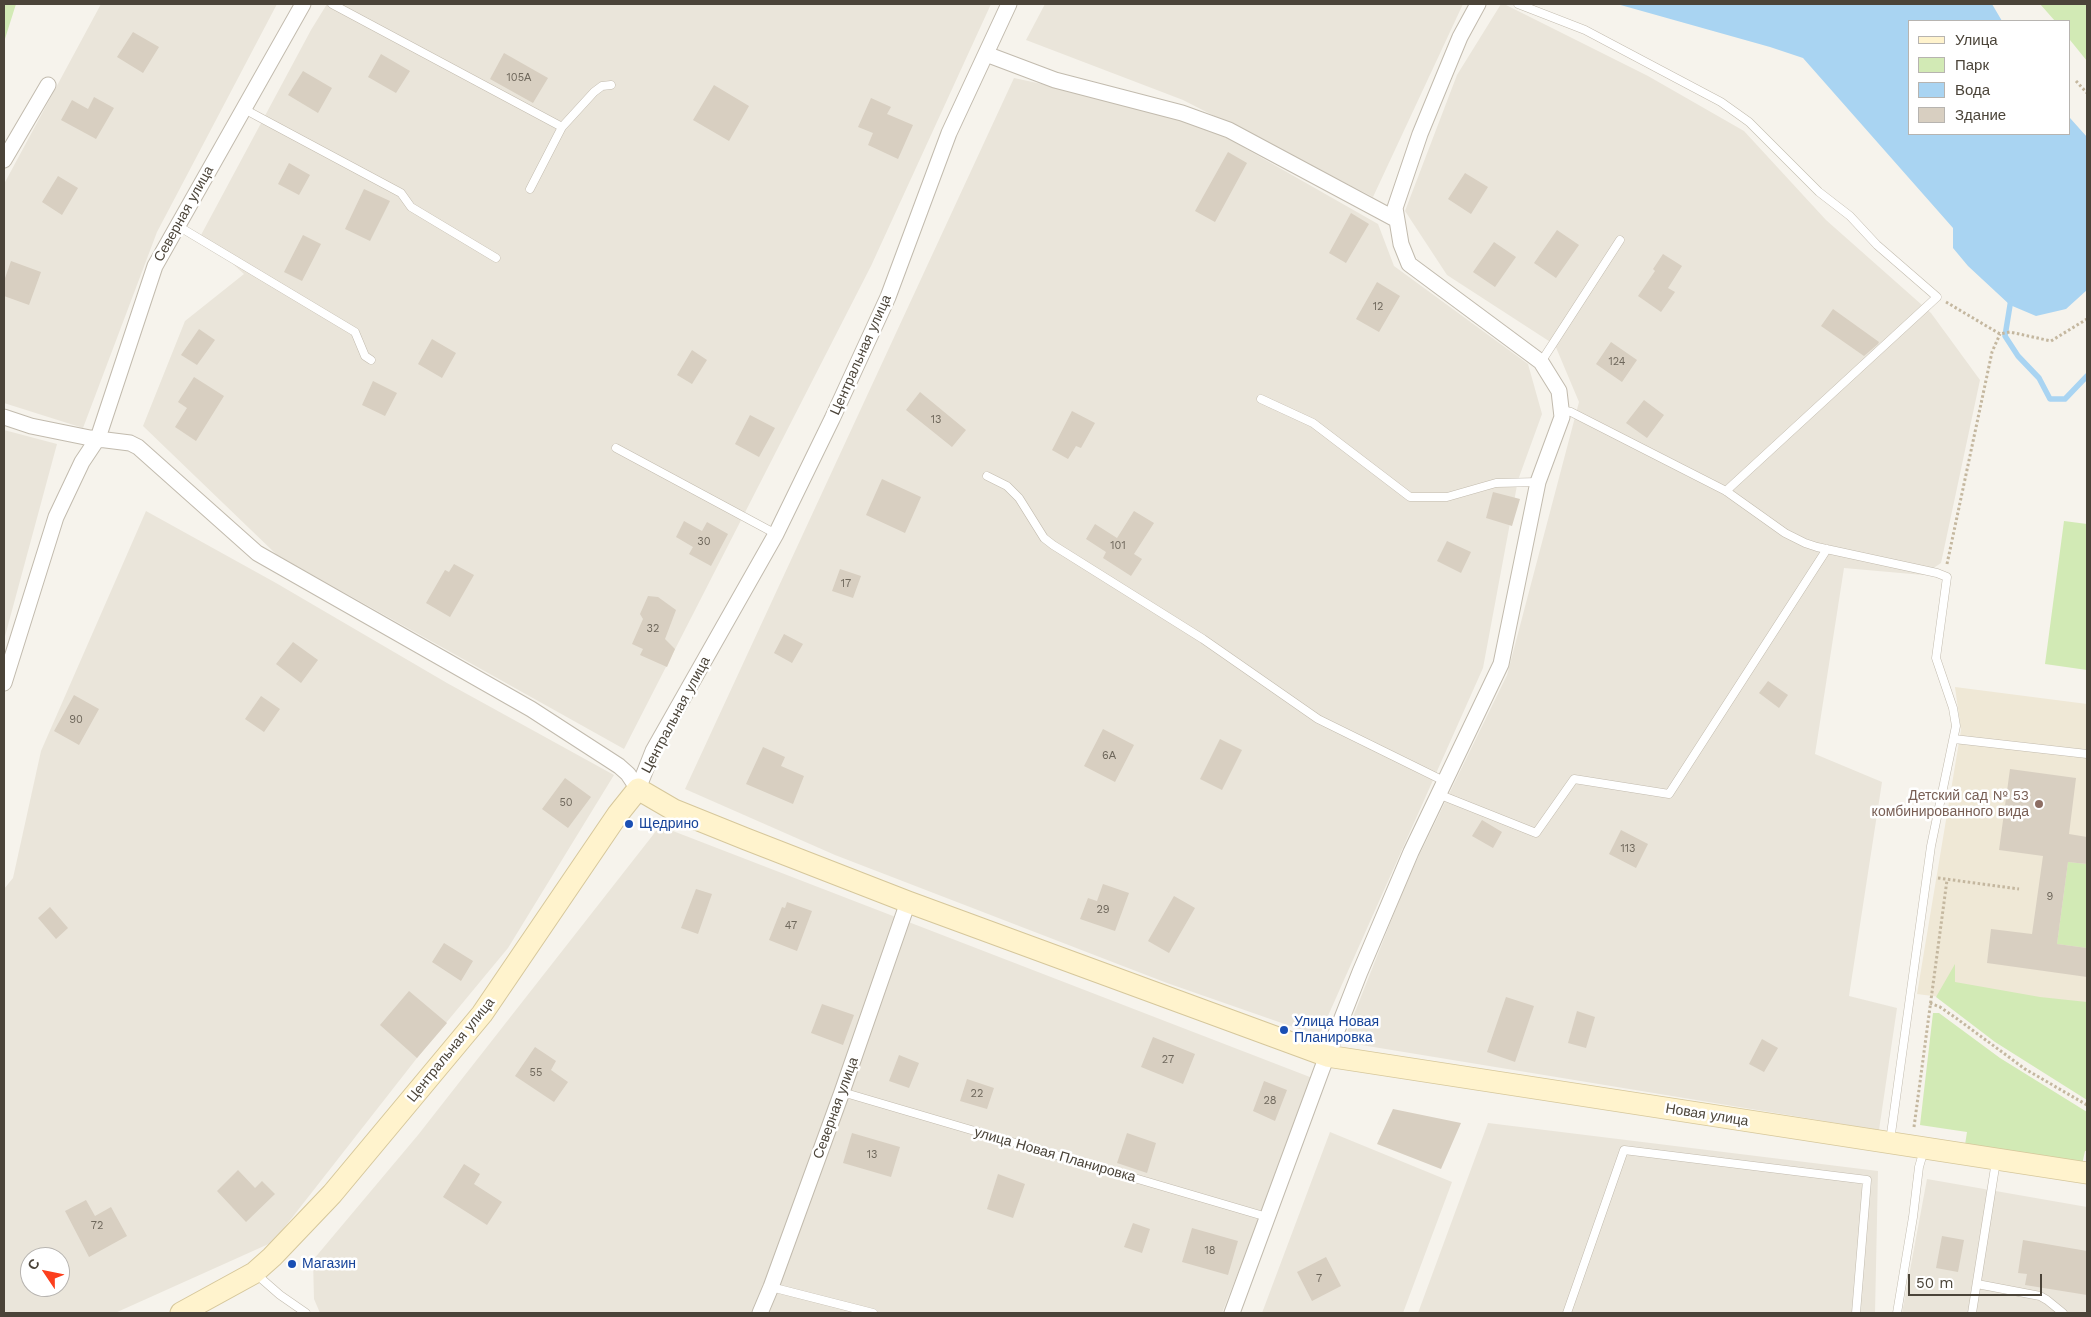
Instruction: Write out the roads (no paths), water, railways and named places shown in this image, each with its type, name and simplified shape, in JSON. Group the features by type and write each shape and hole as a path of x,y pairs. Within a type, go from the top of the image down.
{"street":[{"name":"Северная улица","path":"4,683 56,517 82,462 98,438 156,266 303,4"},
{"name":"Центральная улица","path":"181,1313 254,1273 279,1251 332,1194 482,1014 618,814 638,789 653,751 776,534 832,418 888,297 949,133 1009,4"},
{"path":"1232,1313 1360,972 1441,788 1501,664 1538,482 1562,417 1559,391 1541,362 1408,264 1401,244 1395,208 1420,134 1460,37 1478,4"},
{"path":"986,54 1055,80 1182,113 1229,130 1397,220"},
{"path":"4,160 48,85"},
{"path":"4,417 31,426 130,443 138,447 257,553 531,709 619,766 628,774 638,789"},
{"name":"Новая улица","path":"638,789 688,816 908,902 1327,1056 2087,1173"},
{"name":"Северная улица","path":"760,1313 771,1288 842,1092 908,902"}],"lane":[{"path":"332,4 562,128"},
{"path":"1518,4 1585,30 1721,102 1749,122 1819,192 1850,216 1877,245 1937,297 1726,491"},
{"path":"530,189 562,128 594,92 602,86 611,85"},
{"path":"244,109 401,194 411,207 496,258"},
{"path":"178,226 355,332 365,356 371,360"},
{"path":"1541,362 1620,240"},
{"path":"1261,399 1313,423 1410,496 1448,497 1496,483 1538,482"},
{"path":"1561,410 1571,412 1726,491 1785,533 1805,543 1937,573 1947,578 1936,658 1955,717 1954,739 1931,846 1889,1143"},
{"path":"616,448 776,534"},
{"path":"987,476 1007,486 1019,498 1044,538 1053,545 1203,640 1318,719 1441,788 1536,833 1574,779 1668,794 1827,549"},
{"path":"1954,739 2087,754"},
{"name":"улица Новая Планировка","path":"842,1092 1267,1217"},
{"path":"1897,1313 1913,1217 1919,1167 1918,1147"},
{"path":"1567,1313 1624,1150 1867,1180 1856,1313"},
{"path":"1972,1313 1996,1159"},
{"path":"254,1273 280,1295 306,1313"},
{"path":"1977,1284 2040,1296 2062,1313"},
{"path":"771,1288 873,1313"}],"water":[{"path":"1617,4 1992,4 2001,20 1908,20 1908,135 2071,135 2071,119 2087,137 2087,290 2066,309 2036,316 2010,305 1968,266 1953,248 1953,228 1803,58"}],"waterway":[{"path":"2011,299 2005,336 2018,356 2039,378 2050,399 2065,399 2087,376"}],"place":[{"name":"Детский сад № 53 комбинированного вида","path":"2039,804"},
{"name":"Щедрино","path":"629,824"},
{"name":"Улица Новая Планировка","path":"1284,1030"},
{"name":"Магазин","path":"292,1264"}]}
